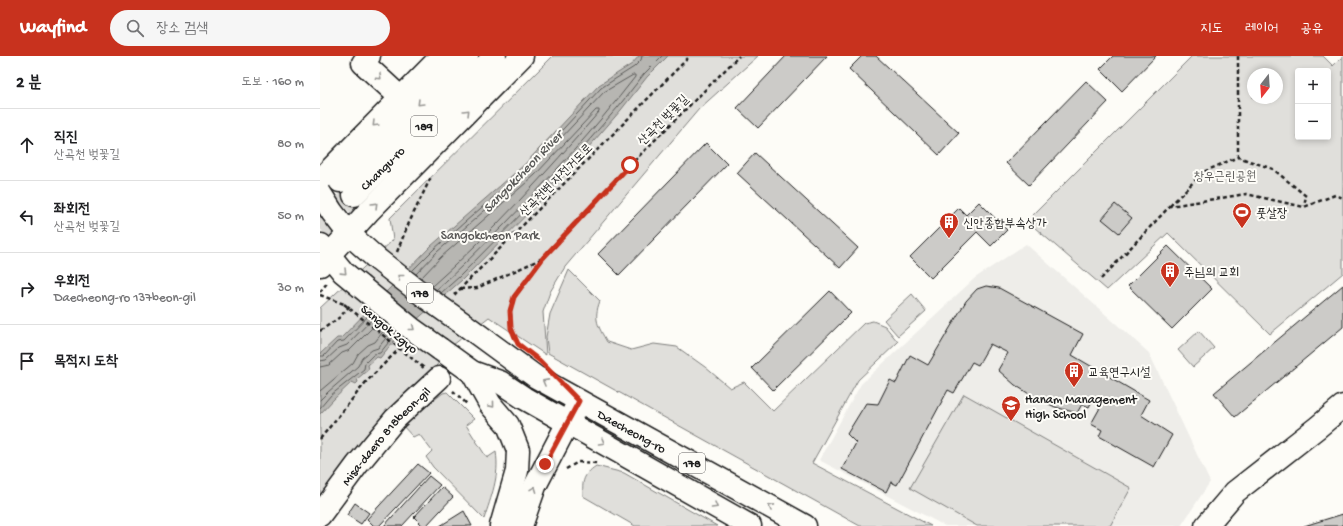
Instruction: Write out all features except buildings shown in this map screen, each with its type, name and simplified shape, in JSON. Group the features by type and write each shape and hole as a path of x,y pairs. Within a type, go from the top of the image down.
{"main road":[{"path":"369,56 363,63 401,98"},
{"path":"338,185 401,98 442,56"},
{"name":"Changu-ro","path":"338,185 467,56"},
{"name":"Changu-ro","path":"338,185 495,56"},
{"path":"323,255 349,234 368,212 522,56"},
{"name":"178","path":"320,193 349,234"},
{"name":"Daecheong-ro","path":"349,234 377,259 427,298 536,377 805,526"},
{"name":"Daecheong-ro","path":"323,255 412,329 472,372 500,382 524,398 750,526"},
{"path":"472,372 490,404 508,425 518,450 517,471 501,526"},
{"name":"Misa-daero 818beon-gil","path":"320,515 357,465 432,373"},
{"path":"521,526 535,486 579,401"},
{"path":"1206,526 1235,492 1343,406"}],"path":[{"name":"산곡천변 자전거도로","path":"449,300 690,56"},
{"name":"산곡천 벚꽃길","path":"516,339 511,328 510,311 514,297 543,258 630,165 739,56"},
{"path":"1238,56 1238,157"},
{"path":"1101,279 1203,172 1238,157 1273,170 1289,181 1306,196 1304,207"},
{"path":"1170,206 1246,194 1304,207 1335,195 1343,198"},
{"path":"460,289 476,288 543,258"},
{"name":"Sangok 2gyo","path":"320,295 344,304 432,373"},
{"path":"320,439 366,382 404,344"},
{"path":"432,373 469,406"}],"shaded area":[{"name":"Hanam Management High School","path":"1026,244 1149,353 1210,482 1181,526 945,526 819,460 861,384 975,278"}],"green space":[{"name":"Sangokcheon Park","path":"553,56 758,56 699,109 565,267 550,292 543,312 546,355 489,317 453,345 320,510 320,308 393,240 390,218"},
{"name":"창우근린공원","path":"1192,56 1323,56 1333,66 1343,56 1343,273 1270,334 1168,233 1107,290 1027,221"},
{"path":"569,270 600,301 597,318 601,331 607,342 631,350 654,344 677,347 705,367 730,388 744,382 773,411 864,323 873,321 885,326 898,342 858,380 812,463 931,526 860,526 548,353 546,337 550,314"},
{"path":"912,294 926,311 898,336 884,320"},
{"path":"1199,331 1214,348 1193,367 1178,350"},
{"path":"447,392 474,419 466,425 487,458 496,452 496,478 484,519 433,467 426,457 432,451 419,434 413,437 402,425 443,393"},
{"path":"964,394 1131,488 1110,526 977,526 910,488"},
{"path":"596,466 624,473 717,526 635,526 583,496 584,479 588,472"}],"water":[{"name":"Sangokcheon River","path":"639,56 668,56 647,77 621,110 554,187 462,280 398,336 380,358 377,357 368,365 369,369 357,379 358,382 356,384 352,382 320,414 320,354 337,338 341,338 431,246 524,165 599,85 632,64"}],"tunnel":[{"path":"320,229 354,195"}],"place":[{"name":"풋살장","path":"1242,229"},
{"name":"신안종합부속상가","path":"949,239"},
{"name":"주님의 교회","path":"1170,288"},
{"name":"교육연구시설","path":"1074,388"},
{"name":"Hanam Management High School","path":"1011,422"}],"route":[{"path":"545,464 579,401 540,361 518,344 511,328 510,311 514,297 543,258 630,165"}]}
